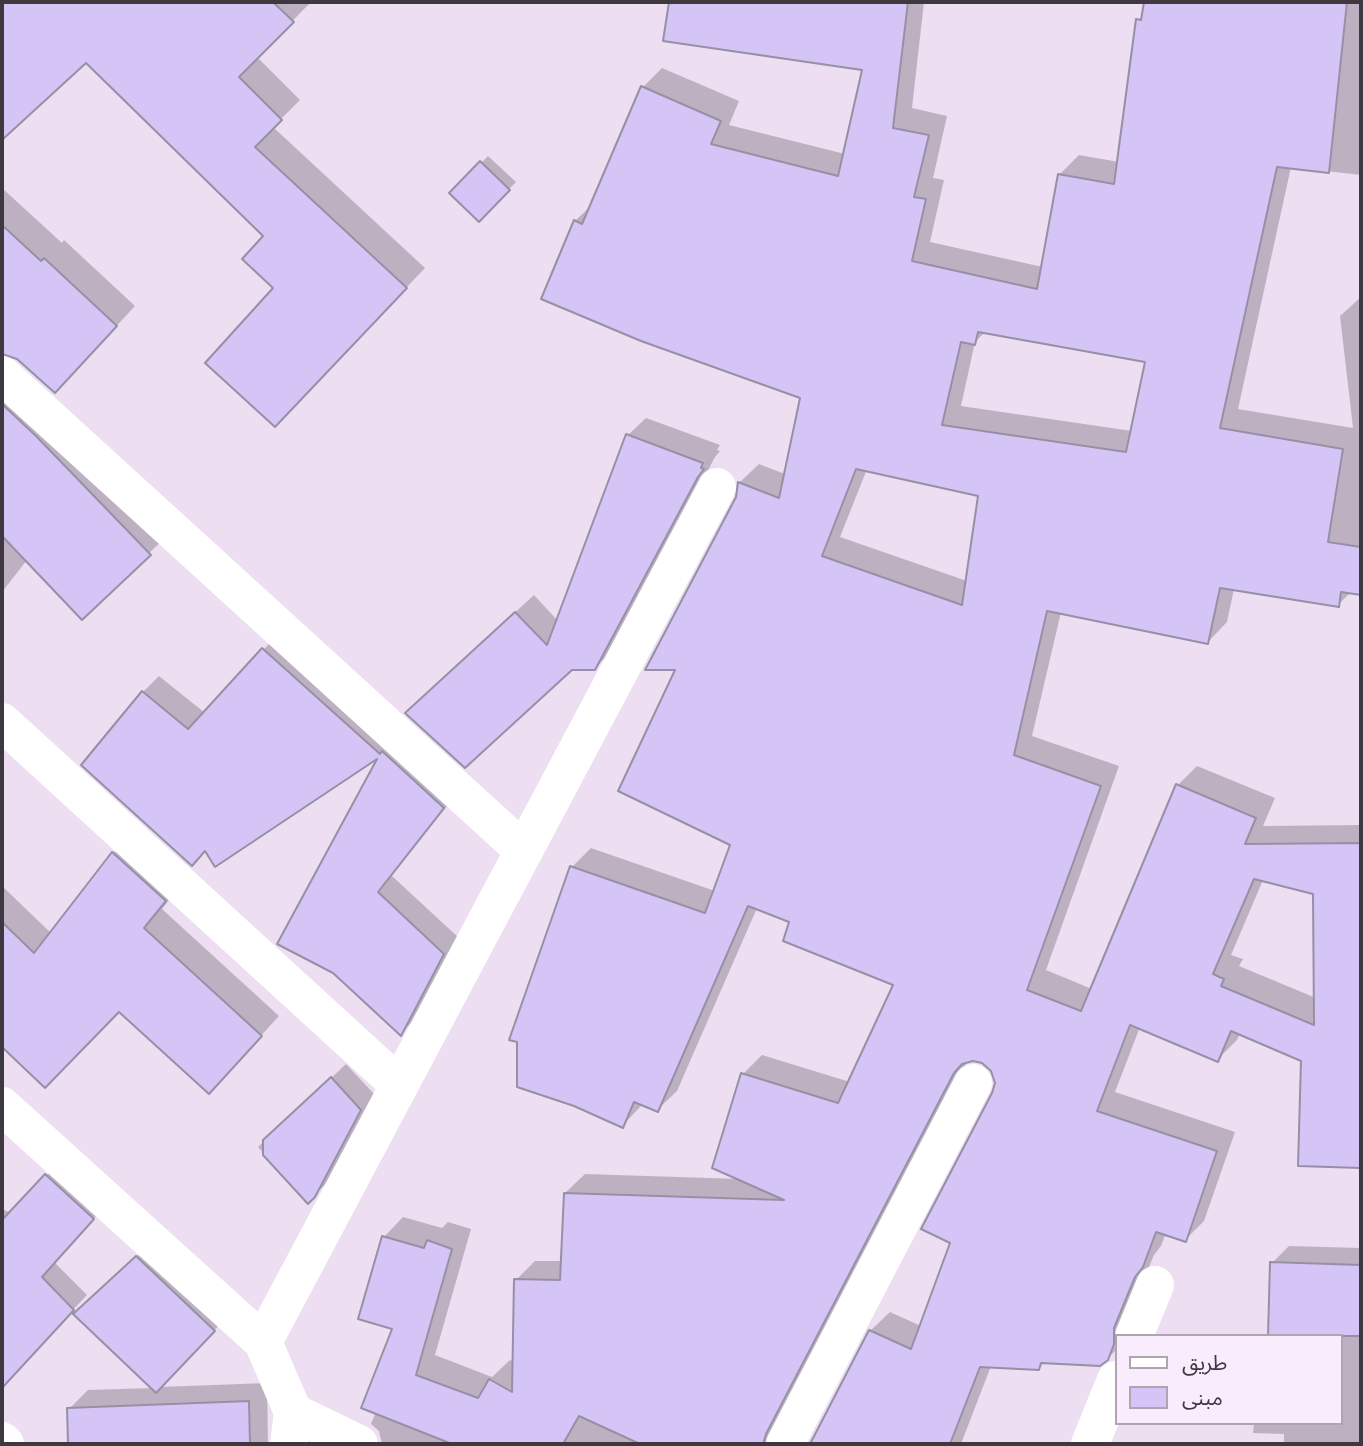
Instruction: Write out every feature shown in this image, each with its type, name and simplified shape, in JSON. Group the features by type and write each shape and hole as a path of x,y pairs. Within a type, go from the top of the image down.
{"street":[{"path":"2,375 524,851"},
{"path":"263,1342 717,487"},
{"path":"2,722 399,1085"},
{"path":"785,1444 973,1083"},
{"path":"2,1106 263,1342 291,1428 359,1444"},
{"path":"1135,1334 1155,1285"},
{"path":"1090,1444 1114,1385"}],"building":[{"path":"2,2 273,2 294,22 239,77 282,120 255,147 407,288 275,427 205,363 273,288 242,259 263,236 86,63 2,140"},
{"path":"669,2 908,2 893,128 929,135 914,197 926,199 912,261 1037,289 1058,174 1114,184 1136,19 1141,20 1144,2 1347,2 1329,173 1277,167 1220,428 1343,449 1328,542 1361,547 1361,595 1341,592 1339,607 1220,588 1208,644 1047,611 1014,755 1101,786 1027,990 1081,1011 1176,784 1256,818 1245,844 1361,843 1361,1168 1298,1166 1301,1061 1231,1031 1218,1062 1130,1025 1097,1111 1217,1151 1186,1242 1156,1232 1143,1267 1135,1277 1114,1328 1114,1344 1108,1360 1100,1366 1041,1363 1039,1370 980,1367 950,1444 810,1444 869,1330 911,1349 950,1243 921,1229 995,1083 991,1071 982,1063 973,1061 962,1064 954,1073 763,1444 640,1444 579,1416 563,1444 452,1444 361,1408 392,1329 358,1319 382,1236 424,1248 427,1240 452,1249 416,1375 478,1398 489,1379 512,1392 514,1279 560,1280 564,1193 784,1200 712,1168 741,1073 838,1103 893,985 783,941 789,922 748,906 658,1112 634,1102 623,1128 574,1106 517,1087 517,1042 509,1040 570,866 705,913 730,845 618,791 675,670 645,670 736,497 738,482 779,498 800,398 641,341 541,299 574,220 582,224 641,86 721,121 711,144 838,176 862,70 663,41","holes":["978,332 1145,362 1126,452 942,425 961,342 975,345","856,469 978,496 962,605 822,556","1254,879 1313,894 1314,1025 1221,986 1224,979 1213,974"]},
{"path":"480,161 510,190 479,222 449,193"},
{"path":"2,225 41,261 44,258 117,326 55,393 17,359 2,354"},
{"path":"2,404 151,555 82,620 2,536"},
{"path":"626,434 703,463 701,468 704,469 595,670 572,670 465,768 405,713 515,612 547,645"},
{"path":"262,648 444,808 378,892 444,954 401,1036 333,973 277,944 377,759 215,867 205,851 192,866 81,765 142,691 188,729"},
{"path":"112,852 166,901 144,928 262,1036 209,1094 119,1012 45,1088 2,1047 2,922 34,953"},
{"path":"331,1077 361,1110 315,1197 308,1204 263,1155 263,1140"},
{"path":"45,1174 94,1219 42,1277 74,1310 2,1388 2,1220"},
{"path":"136,1256 215,1331 156,1393 73,1314"},
{"path":"1270,1262 1361,1265 1361,1336 1268,1334"},
{"path":"249,1401 250,1444 68,1444 67,1408"}]}
